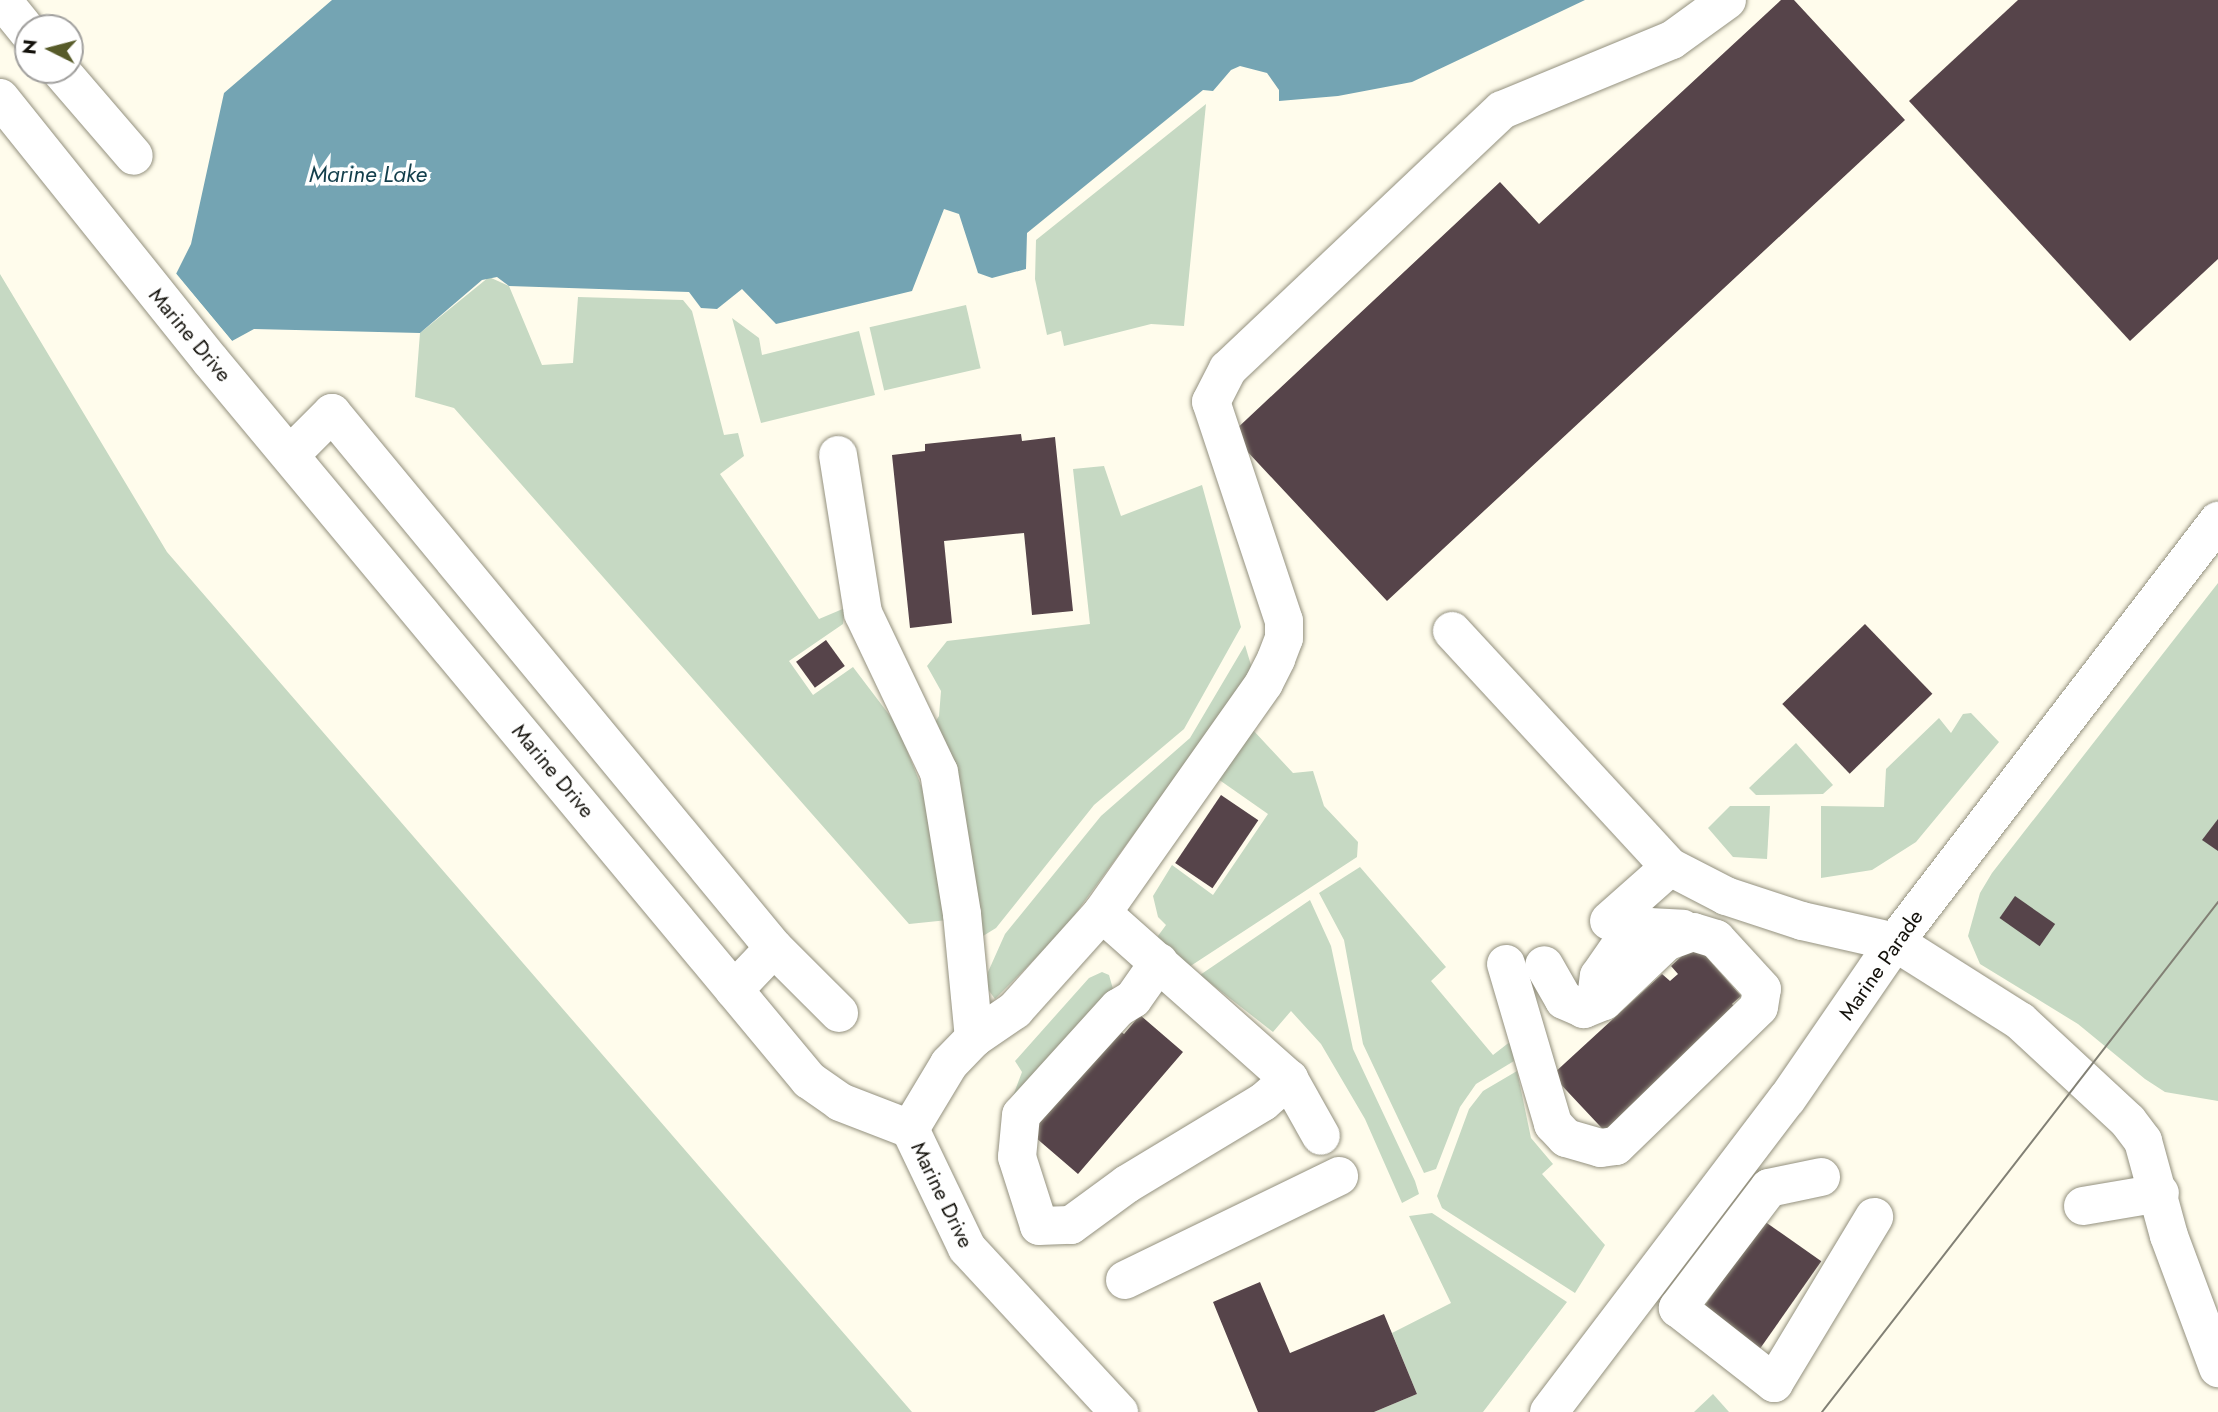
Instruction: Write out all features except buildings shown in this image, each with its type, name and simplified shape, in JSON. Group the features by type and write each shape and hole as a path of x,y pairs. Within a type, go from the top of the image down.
{"street":[{"path":"910,1129 949,1063 974,1038 1014,1010 1102,913 1264,683 1284,638 1284,621 1211,402 1228,369 1503,110 1672,40 1727,0"},
{"path":"72,84 134,156"},
{"name":"Marine Drive","path":"0,97 210,360 291,454 734,990 824,1093 910,1129 967,1248 1119,1412"},
{"path":"291,454 332,413 774,948 839,1013"},
{"path":"838,455 863,613 939,772 962,914 974,1038"},
{"name":"Marine Parade","path":"1549,1412 1787,1099 1895,942 2218,521"},
{"path":"1452,631 1670,867 1726,896 1802,921 1895,942 2020,1021 2128,1121 2143,1142 2160,1193 2169,1236 2218,1368"},
{"path":"1609,921 1670,867"},
{"path":"1102,913 1289,1079 1321,1136"},
{"path":"1506,964 1553,1124 1566,1138 1601,1148 1616,1146 1759,1007 1762,989 1730,951 1716,939 1693,932 1666,942 1595,1005 1584,1009 1564,1000 1544,965"},
{"path":"734,990 774,948"},
{"path":"1159,962 1133,999 1118,1008 1021,1115 1017,1157 1039,1226 1071,1225 1126,1184 1263,1102 1289,1079"},
{"path":"1125,1280 1339,1176"},
{"path":"1821,1177 1769,1188 1678,1308 1774,1383 1874,1217"},
{"path":"2083,1206 2160,1193"}],"green space":[{"path":"1206,104 1184,326 1151,324 1064,346 1061,331 1047,335 1035,279 1036,240"},
{"path":"0,274 167,552 912,1412 0,1412"},
{"path":"489,277 509,286 542,365 573,363 578,297 683,300 692,311 724,435 738,433 744,456 720,474 819,619 845,608 843,624 789,661 813,695 853,667 897,725 932,813 948,920 909,924 454,408 415,397 420,333"},
{"path":"966,305 981,368 884,391 870,327"},
{"path":"732,318 759,338 762,355 859,331 875,395 761,423"},
{"path":"1104,466 1121,516 1202,485 1241,627 1184,729 1094,805 996,928 983,936 932,727 939,716 941,691 927,666 947,641 1090,624 1073,469"},
{"path":"2218,583 2218,1101 2165,1092 2145,1079 2078,1024 1980,964 1968,936 1980,893 1992,873"},
{"path":"1245,645 1253,672 1062,932 995,999 987,988 988,972 1005,934 1101,816 1190,738"},
{"path":"1971,713 1999,742 1916,842 1872,870 1821,878 1821,806 1884,807 1886,769 1939,718 1951,733 1963,714"},
{"path":"1253,730 1293,773 1313,771 1324,806 1358,842 1357,857 1189,967 1155,940 1166,925 1158,917 1153,896 1172,865 1213,895 1268,814 1218,779"},
{"path":"1796,743 1833,785 1823,794 1756,795 1749,788"},
{"path":"1730,806 1770,806 1767,859 1733,857 1708,828"},
{"path":"1360,867 1446,967 1431,981 1493,1055 1511,1041 1514,1061 1476,1084 1460,1107 1436,1169 1424,1173 1363,1044 1344,940 1319,893"},
{"path":"1310,900 1331,946 1353,1049 1419,1194 1402,1203 1365,1119 1321,1044 1291,1011 1273,1032 1200,975"},
{"path":"1102,972 1109,975 1113,989 1013,1096 1022,1072 1015,1061 1089,978"},
{"path":"1517,1071 1531,1138 1553,1164 1542,1174 1605,1245 1575,1293 1442,1208 1437,1196 1469,1109 1483,1091"},
{"path":"1432,1213 1567,1302 1483,1412 1374,1412 1417,1394 1392,1333 1451,1303 1409,1216"},
{"path":"1713,1394 1729,1412 1694,1412"}],"water":[{"name":"Marine Lake","path":"332,0 1585,0 1412,82 1338,96 1279,101 1279,90 1267,73 1240,66 1231,70 1213,91 1203,90 1027,233 1026,269 992,278 978,273 959,214 944,209 912,291 776,324 742,289 717,309 701,308 689,292 509,286 497,277 482,280 420,333 254,329 232,341 176,274 191,244 224,93"}],"pier":[{"path":"174,271 232,341 229,343 174,276"}],"tram line":[{"path":"1822,1412 2218,902"}]}
